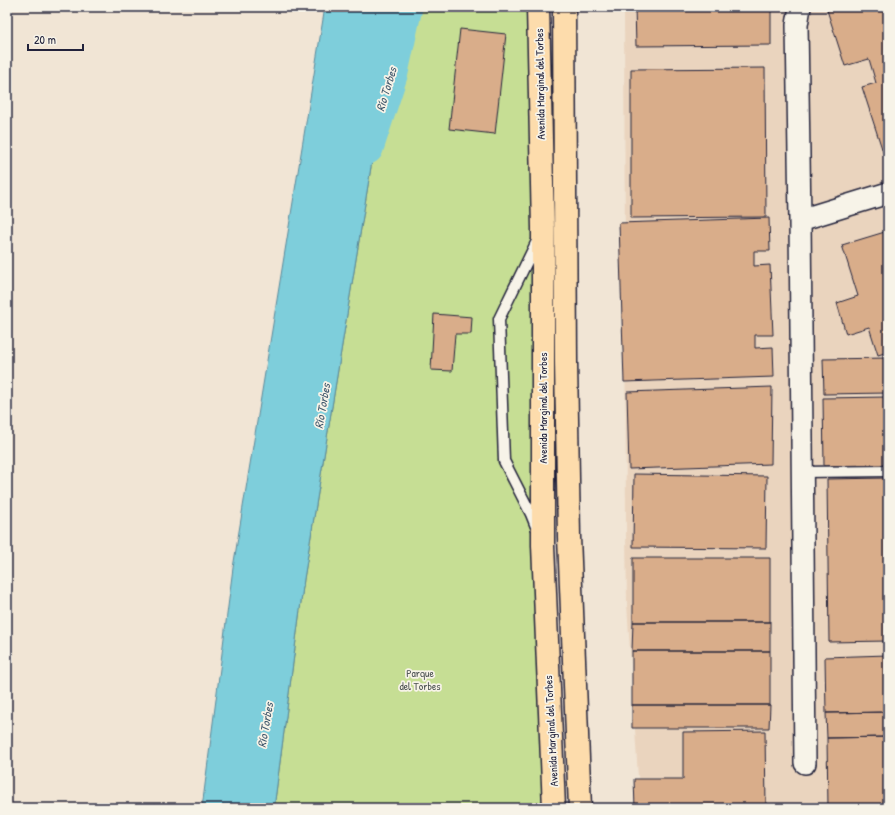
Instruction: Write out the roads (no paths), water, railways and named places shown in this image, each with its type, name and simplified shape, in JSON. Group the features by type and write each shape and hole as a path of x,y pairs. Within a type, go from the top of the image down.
{"highway":[{"name":"Avenida Marginal del Torbes","path":"538,7 543,228 543,545 554,808"},
{"name":"Avenida Marginal del Torbes","path":"564,7 566,362 569,537 580,808"}],"street":[{"path":"800,7 797,25 805,763"},
{"path":"800,220 888,193"}],"lane":[{"path":"543,228 499,319 504,461 531,514 543,545"},
{"path":"802,472 888,471"}],"water":[{"path":"325,7 397,7 304,579 274,808 202,808 233,568"}],"waterway":[{"name":"Río Torbes","path":"367,148 392,72 406,7"}],"park label":[{"name":"Parque del Torbes","path":"420,679"}]}
